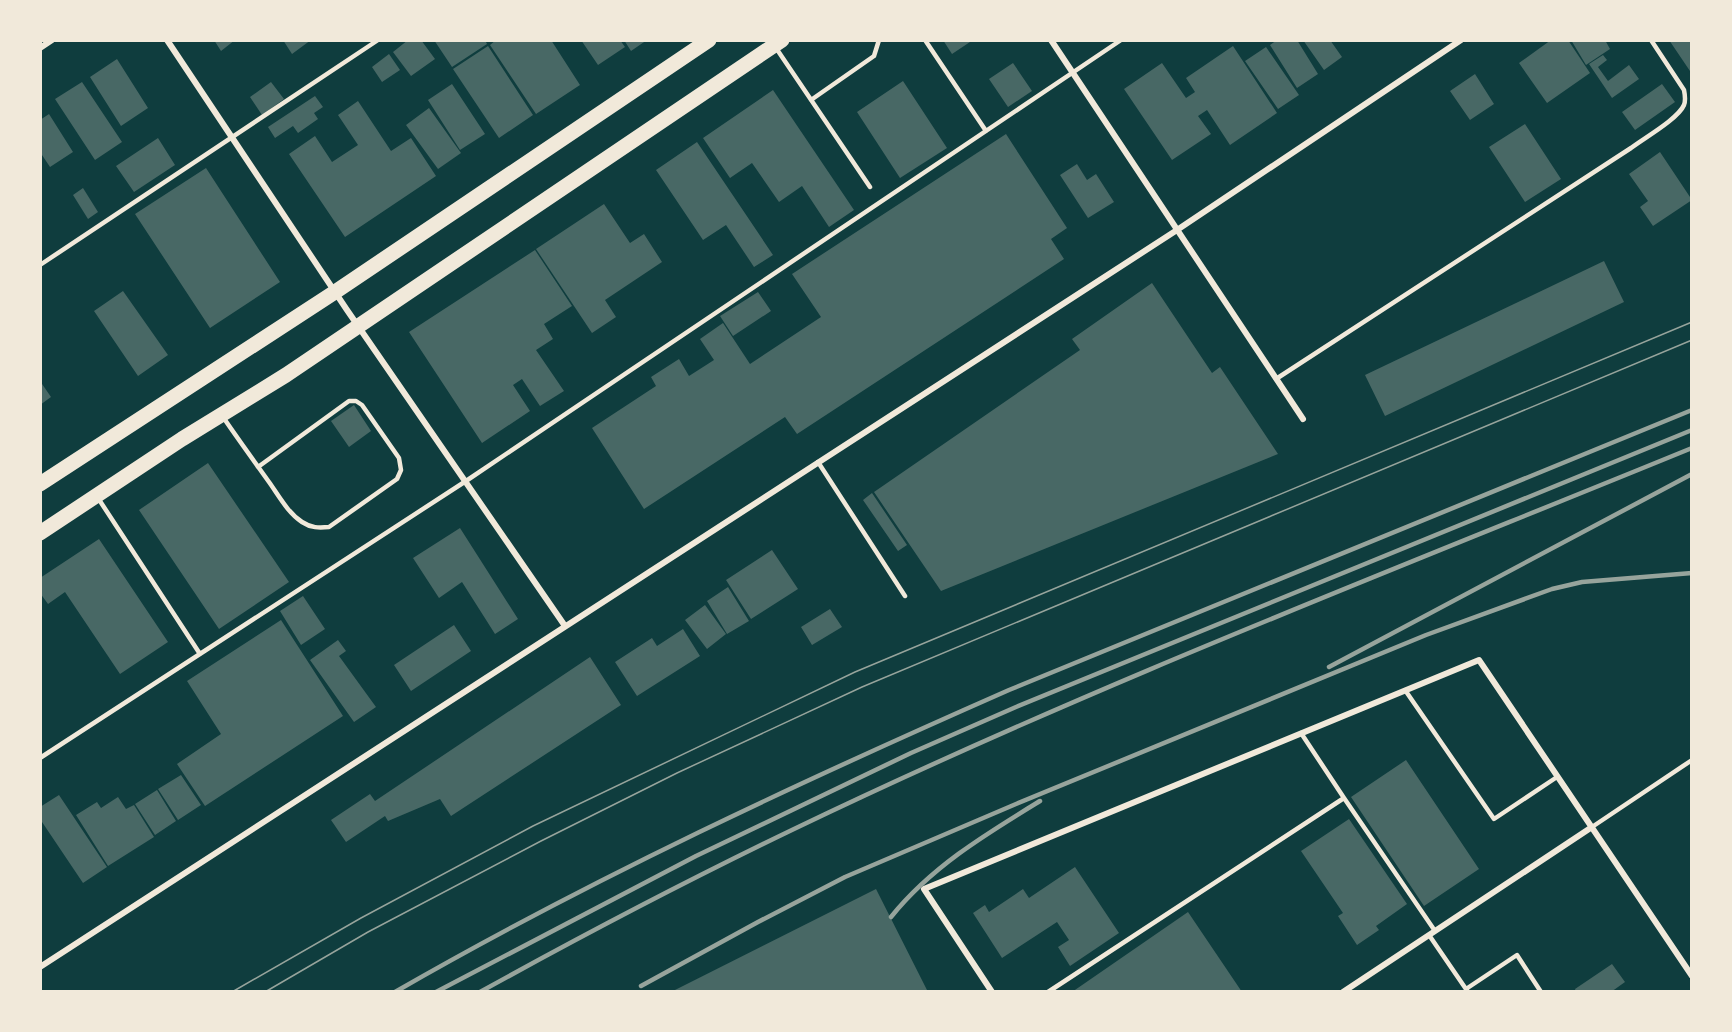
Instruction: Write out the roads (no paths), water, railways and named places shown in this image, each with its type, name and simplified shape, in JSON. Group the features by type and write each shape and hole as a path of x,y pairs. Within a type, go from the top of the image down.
{"main road":[{"path":"40,484 335,292 709,40"},
{"path":"40,533 359,326 778,43"}],"street":[{"path":"40,48 51,40"},
{"path":"167,40 347,310 566,626"},
{"path":"1051,40 1302,419"},
{"path":"40,967 1177,230 1461,40"},
{"path":"992,991 924,889 1479,660 1692,976"},
{"path":"1343,992 1592,827"}],"lane":[{"path":"40,265 378,40"},
{"path":"811,100 874,56 879,40"},
{"path":"925,40 986,131"},
{"path":"40,758 466,481 1121,40"},
{"path":"1276,379 1621,154 1675,115 1684,106 1686,98 1684,90 1651,40"},
{"path":"778,43 811,100 870,188"},
{"path":"221,415 258,467 289,510 302,522 316,528 329,527 397,478 401,470 399,458 362,405 349,400 258,467"},
{"path":"818,462 905,596"},
{"path":"97,495 200,654"},
{"path":"1405,690 1494,819 1557,777"},
{"path":"1301,733 1435,931"},
{"path":"1592,827 1692,760"},
{"path":"1048,992 1344,798"},
{"path":"1429,935 1467,990 1517,955 1541,992"}],"tram line":[{"path":"232,992 361,918 533,826 855,672 1692,322"},
{"path":"265,992 368,932 541,841 677,773 862,687 1692,340"}],"railway":[{"path":"395,992 621,871 775,796 931,725 1009,690 1692,410"},
{"path":"436,992 696,856 911,753 1016,707 1692,430"},
{"path":"480,992 715,868 904,777 1240,632 1692,448"},
{"path":"1329,667 1692,474"},
{"path":"641,986 845,877 1426,635 1552,589 1582,582 1692,573"},
{"path":"891,917 941,867 1040,801"}]}
